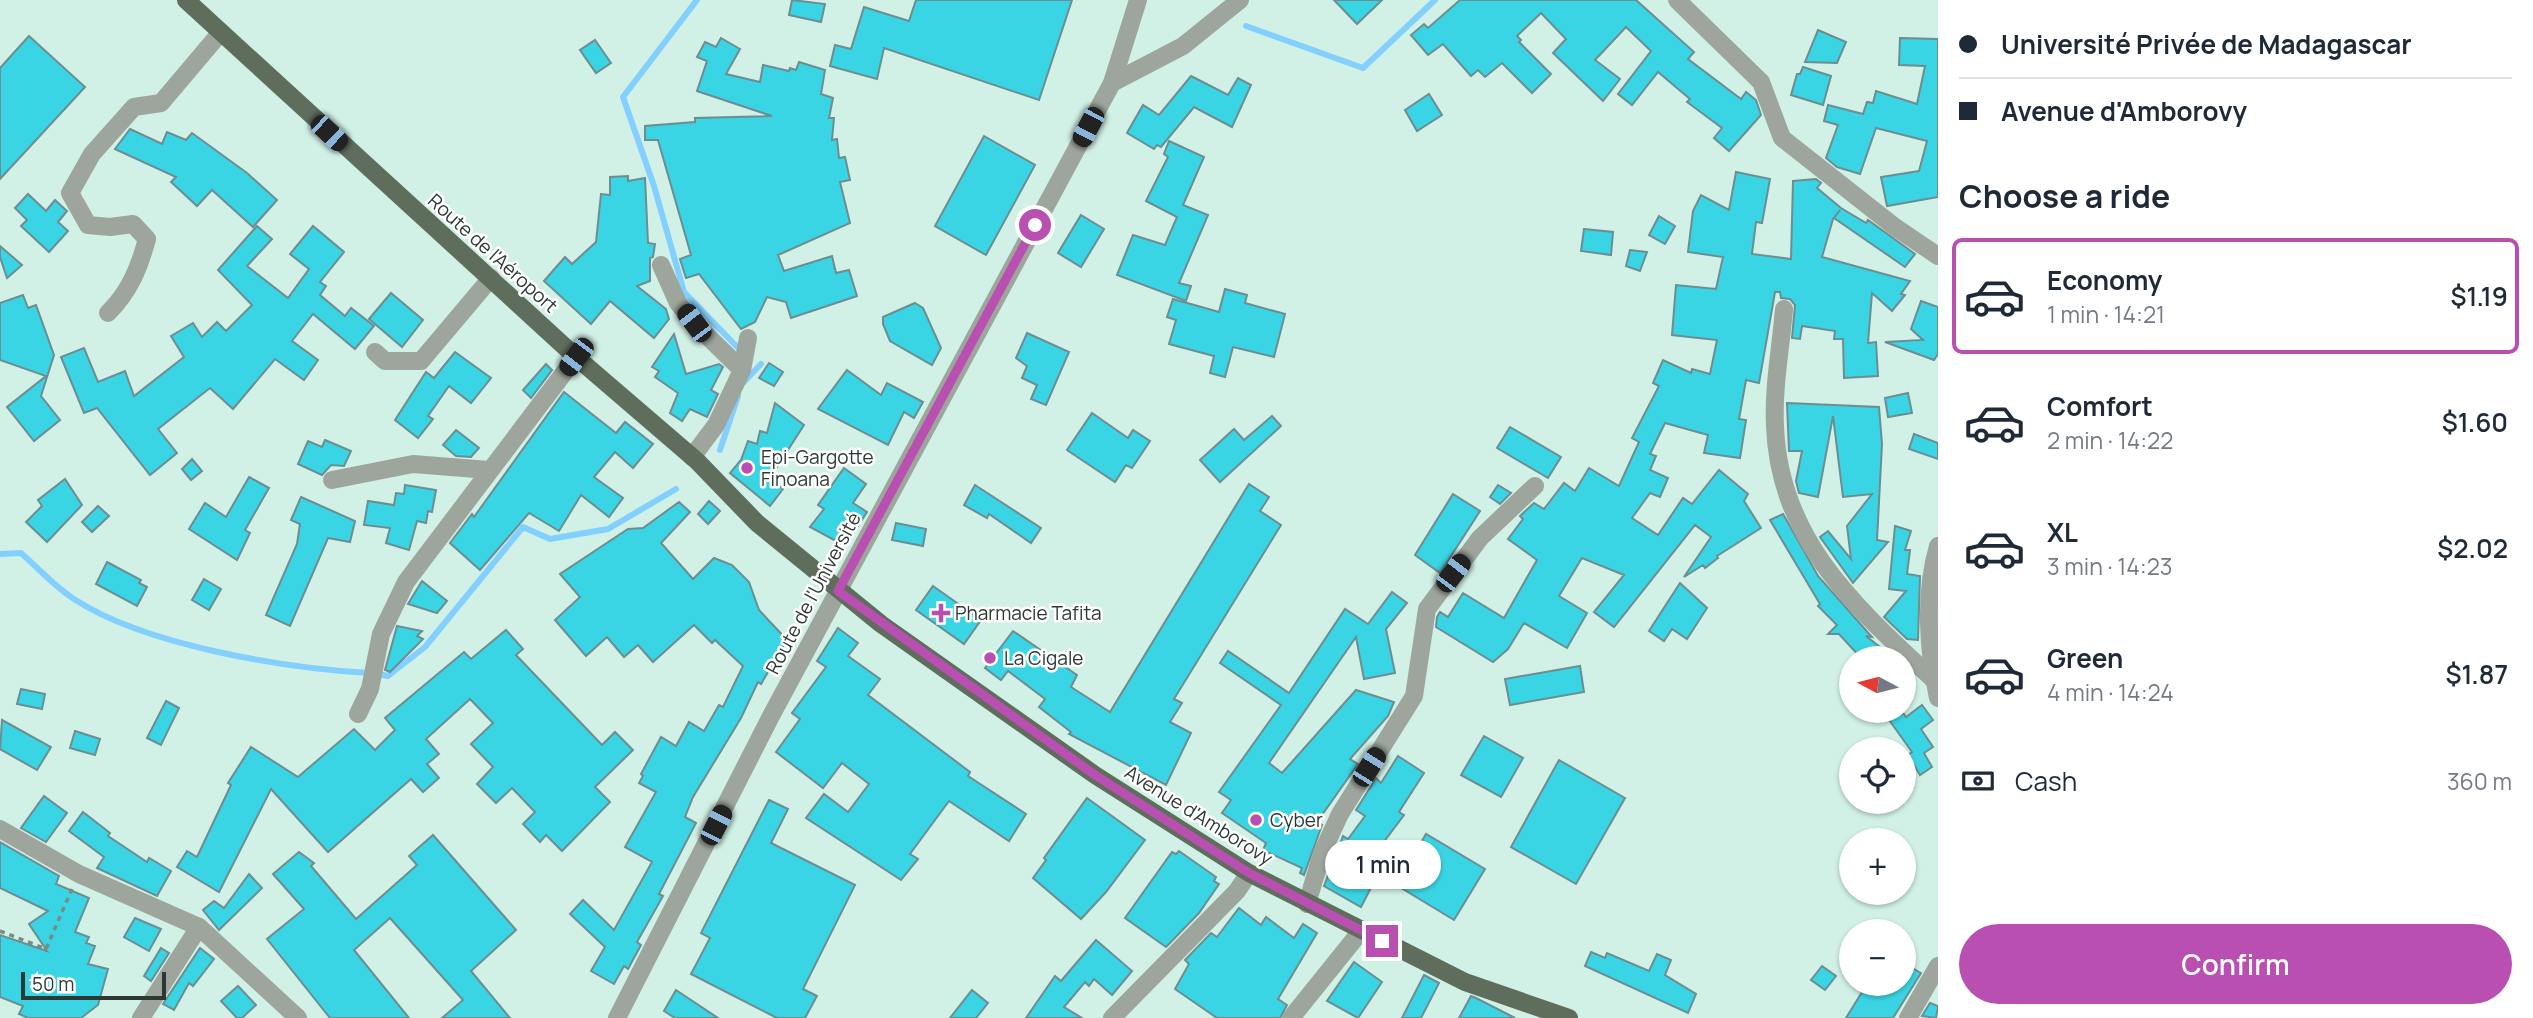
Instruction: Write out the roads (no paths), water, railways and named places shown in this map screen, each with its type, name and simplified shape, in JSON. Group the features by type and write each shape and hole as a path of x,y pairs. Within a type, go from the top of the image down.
{"main road":[{"name":"Route de l'Aéroport","path":"192,2 221,32 576,357 692,457 757,523 838,591"},
{"name":"Avenue d'Amborovy","path":"838,591 1095,775 1249,873 1465,982 1569,1018"}],"street":[{"name":"Route de l'Université","path":"617,1018 838,591 1112,83 1138,0"},
{"path":"1112,83 1184,47 1240,0"},
{"path":"1677,0 1761,82 1782,138 1895,227 1938,256"},
{"path":"108,313 126,295 140,266 147,239 133,224 110,227 88,225 70,193 92,154 134,107 161,103 221,32"},
{"path":"661,265 678,303 694,323 742,370"},
{"path":"375,352 384,361 421,362 491,278"},
{"path":"1783,309 1775,424 1779,464 1792,507 1814,552 1839,588 1936,689"},
{"path":"692,457 716,425 742,370 748,338"},
{"path":"358,714 370,689 381,634 406,582 576,357"},
{"path":"332,480 413,464 489,470"},
{"path":"1307,904 1322,853 1340,814 1414,696 1427,609 1480,538 1535,486"},
{"path":"1936,689 1930,624 1934,561 1938,546"},
{"path":"0,829 79,874 199,927 298,1018"},
{"path":"1112,1018 1228,900 1249,873"},
{"path":"141,1018 199,927"},
{"path":"1291,1018 1361,931"},
{"path":"1908,1018 1938,966"}],"waterway":[{"path":"697,0 623,97 654,186 684,292 740,350"},
{"path":"1246,26 1363,68 1435,0"},
{"path":"743,383 761,364"},
{"path":"720,450 738,396"},
{"path":"378,674 388,676 425,647 523,527 550,539 608,529 676,489"},
{"path":"0,554 21,553 74,599 139,630 177,642 258,660 369,673"}],"place":[{"name":"Epi-Gargotte Finoana","path":"747,468"},
{"name":"Pharmacie Tafita","path":"941,613"},
{"name":"La Cigale","path":"990,658"},
{"name":"Cyber","path":"1256,820"}]}
